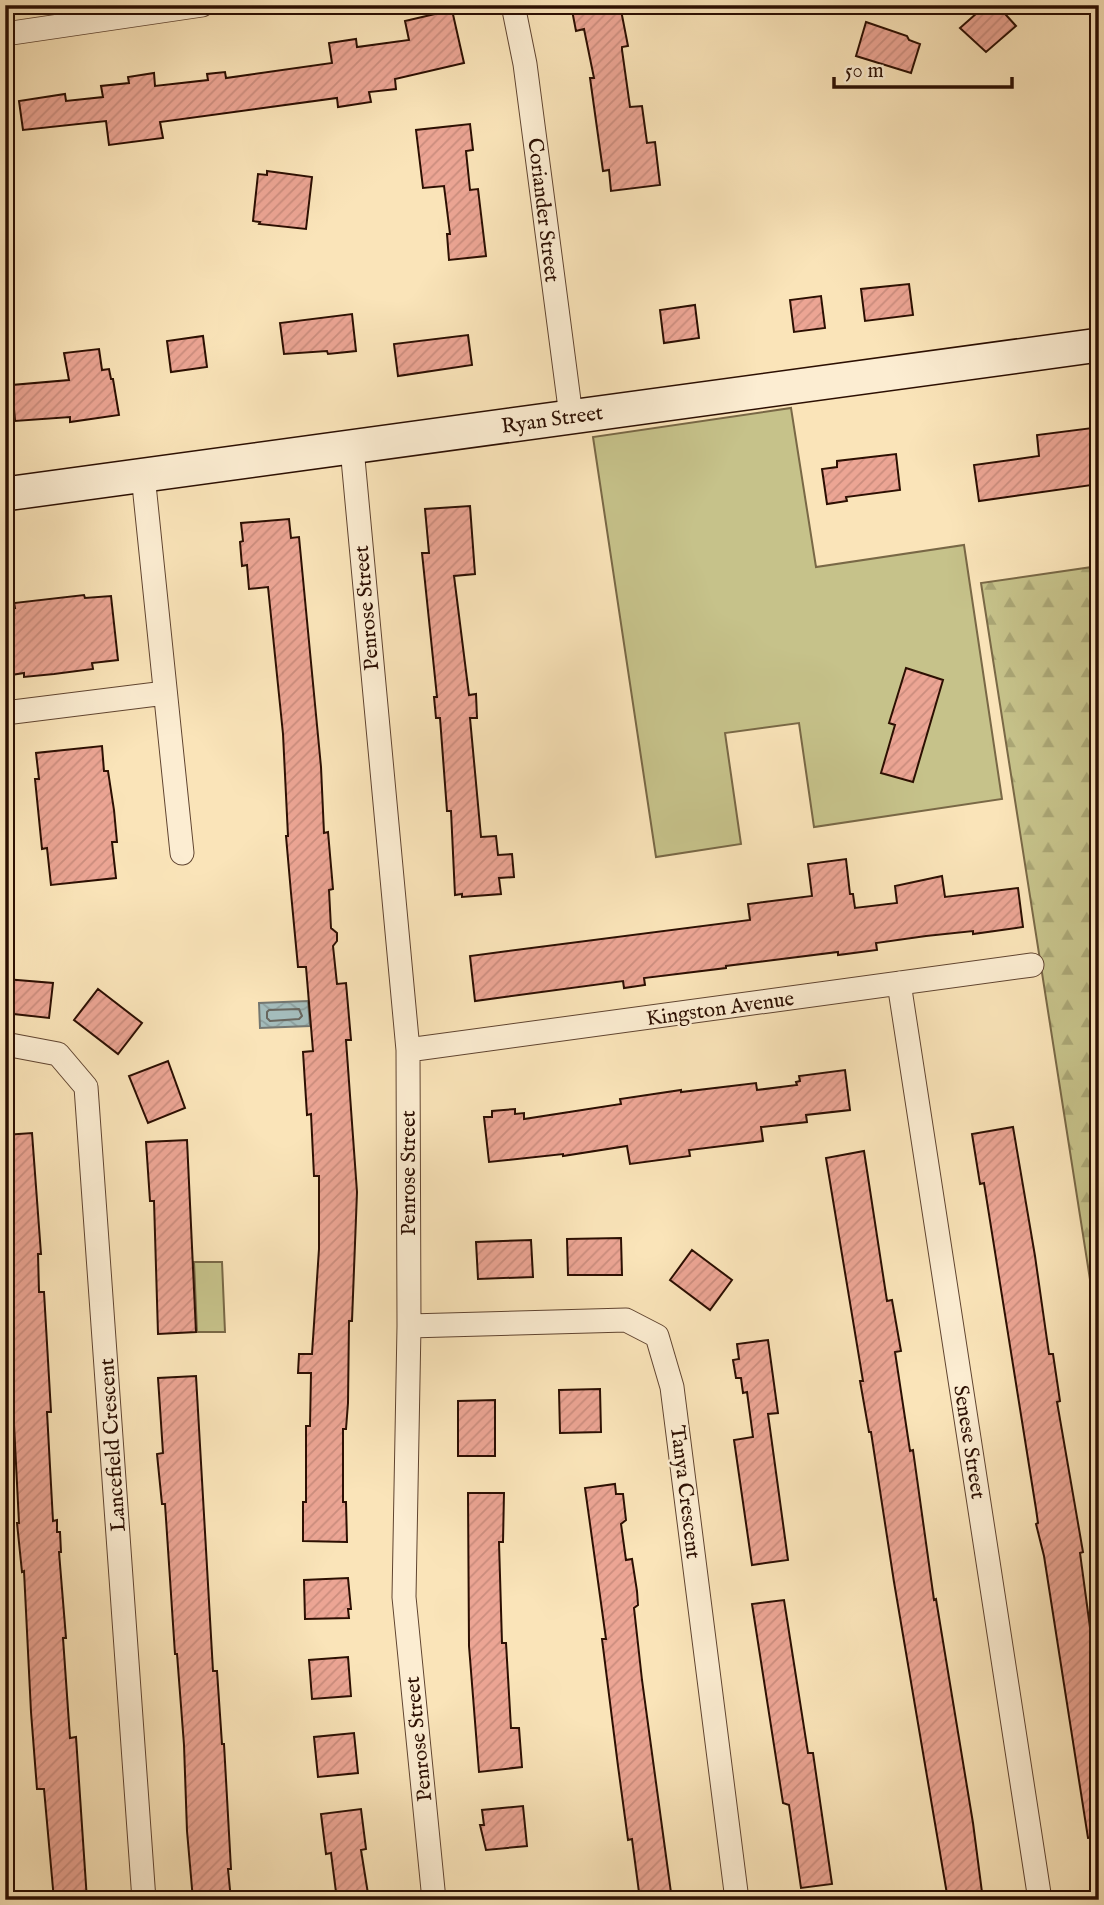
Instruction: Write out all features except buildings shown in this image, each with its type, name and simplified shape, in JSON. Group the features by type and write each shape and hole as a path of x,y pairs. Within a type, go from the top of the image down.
{"street":[{"path":"5,34 202,5"},
{"name":"Coriander Street","path":"513,5 525,64 570,416"},
{"name":"Ryan Street","path":"5,494 1099,345"},
{"name":"Penrose Street","path":"352,448 408,1050 409,1326 404,1597 434,1900"},
{"path":"143,475 183,853"},
{"path":"5,713 165,693"},
{"name":"Kingston Avenue","path":"408,1050 1032,965"},
{"name":"Senese Street","path":"899,983 1040,1900"},
{"name":"Lancefield Crescent","path":"5,1044 58,1054 86,1087 144,1900"},
{"name":"Tanya Crescent","path":"409,1326 626,1320 657,1336 672,1387 737,1900"}],"green space":[{"path":"791,408 816,567 964,545 1002,799 814,827 799,723 725,733 741,844 656,857 593,437"},
{"path":"1099,566 1099,1337 981,583"},
{"path":"194,1262 222,1262 225,1332 197,1332"}],"water":[{"path":"308,1001 310,1026 260,1028 259,1003"}]}
